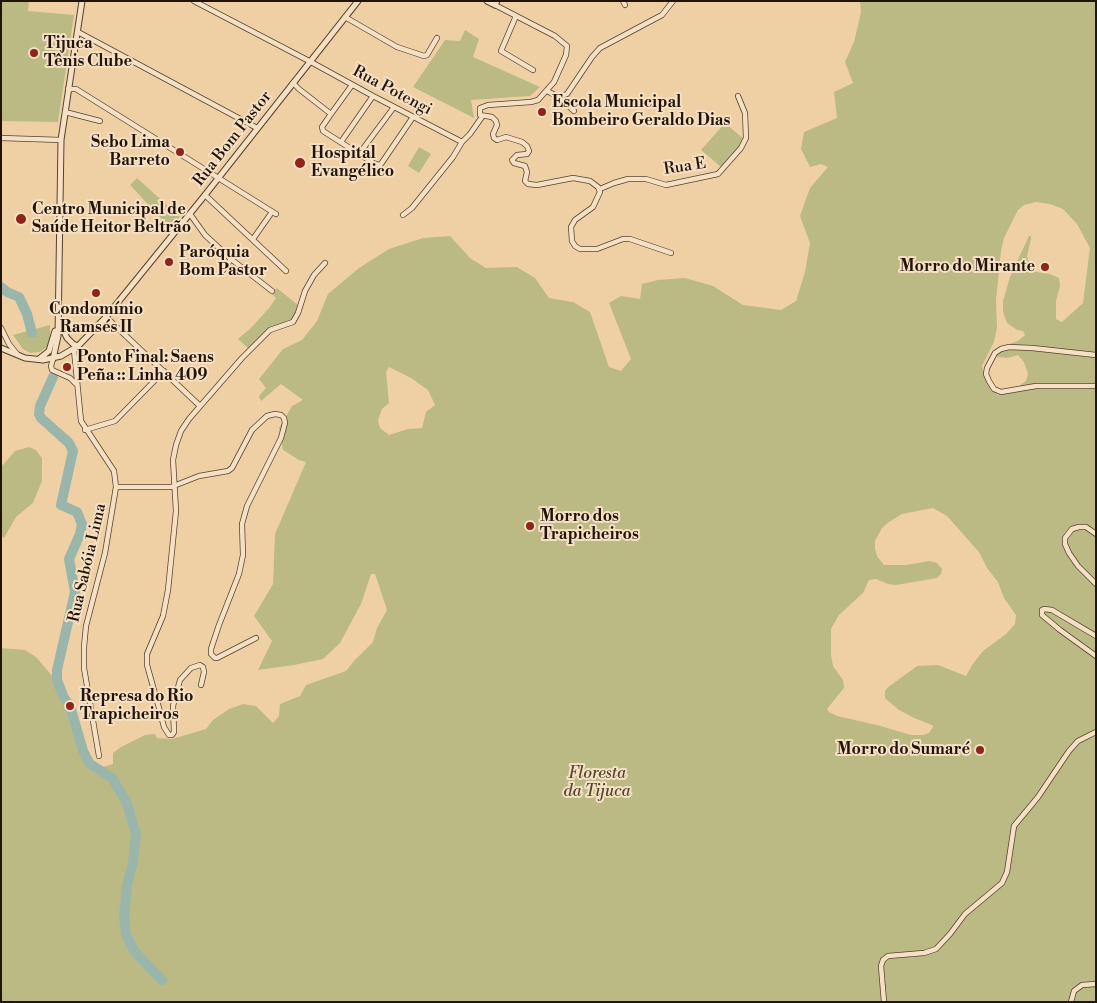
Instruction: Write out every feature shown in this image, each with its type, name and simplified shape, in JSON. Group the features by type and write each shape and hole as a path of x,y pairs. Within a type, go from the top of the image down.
{"street":[{"path":"76,384 70,378 52,370 51,366 58,336 61,140 82,1"},
{"name":"Rua Potengi","path":"194,1 462,142"},
{"name":"Rua Bom Pastor","path":"34,360 53,359 76,348 106,317 219,178 358,1"},
{"path":"487,1 496,3 516,16 555,36 567,46 561,67 547,91 538,100 483,106 478,110 480,116 490,116 495,119 497,124 493,135 496,140 506,137 522,142 527,146 527,154 513,157 512,161 526,166 525,181 528,184 537,185 566,179 581,179 595,184 600,189 593,208 575,220 571,228 572,241 580,249 597,249 623,239 630,239 671,253"},
{"path":"559,97 568,94 600,48 662,15 673,1"},
{"path":"516,16 500,51 533,70"},
{"path":"345,17 397,47 424,56 427,55 438,38"},
{"path":"78,32 257,128"},
{"path":"293,83 331,114"},
{"path":"352,85 322,129 375,164 381,164 413,117"},
{"path":"68,90 76,89 274,213 253,239"},
{"path":"547,91 559,97 574,110"},
{"path":"340,142 372,96"},
{"name":"Rua E","path":"600,189 614,182 628,179 646,179 666,185 718,174 741,148 746,138 745,113 738,96"},
{"path":"359,154 394,107"},
{"path":"66,112 100,121"},
{"path":"403,215 412,208 448,163 482,116"},
{"path":"1,138 61,140"},
{"path":"205,195 286,271"},
{"path":"190,214 205,234 231,259 272,291"},
{"path":"221,273 231,259"},
{"path":"201,685 204,672 203,667 200,665 191,668 180,680 173,706 174,732 169,735 164,728 151,681 147,665 147,654 163,616 166,603 176,519 173,460 176,445 181,431 242,358 270,330 293,322 305,291 314,275 326,263"},
{"path":"57,316 67,338 76,348"},
{"path":"1,348 34,360 42,357 49,350 54,338 57,316"},
{"path":"106,317 200,406"},
{"path":"1,328 9,344 18,355"},
{"path":"1096,355 1009,347 995,353 986,368 986,374 994,389 1001,392 1036,386 1096,386"},
{"name":"Rua Sabóia Lima","path":"76,348 76,384 81,421 85,430 114,471 116,487 104,553 86,626 84,647 84,668 99,756"},
{"path":"85,430 115,421 164,371"},
{"path":"116,487 171,487 200,476 228,471 232,468 252,430 260,421 267,416 282,415 284,427 281,438 247,506 242,524 243,555 239,574 218,625 211,649 212,657 217,658 256,638"},
{"path":"1096,534 1086,528 1079,527 1072,530 1066,538 1065,544 1078,566 1096,584"},
{"path":"1096,636 1052,610 1044,608 1041,611 1042,615 1060,630 1096,656"},
{"path":"884,1002 881,966 883,960 888,956 924,953 936,949 965,914 1002,883 1008,866 1014,826 1038,797 1069,751 1078,741 1096,732"},
{"path":"1071,1002 1074,991 1082,985 1096,984"}],"green space":[{"name":"Tijuca Tênis Clube","path":"1,1 29,1 28,11 74,15 58,122 1,121"},
{"name":"Floresta da Tijuca","path":"860,1 1096,1 1096,1002 1,1002 1,648 25,650 36,657 54,678 64,700 73,709 80,742 96,769 113,764 113,753 145,735 155,734 157,738 172,739 206,729 213,720 229,709 243,704 256,706 273,723 279,716 280,704 300,696 306,685 346,671 373,642 377,628 387,610 375,574 371,574 361,604 340,643 323,659 258,670 272,641 254,616 273,584 275,534 306,462 283,450 279,428 292,406 303,400 281,384 261,401 259,396 266,388 259,379 283,349 302,340 317,321 328,294 359,268 389,249 423,238 450,236 470,258 486,268 517,267 535,278 549,298 573,302 590,312 609,367 621,371 631,359 609,303 621,296 640,299 642,284 658,280 685,278 713,286 743,305 781,310 796,301 805,272 810,243 800,216 810,188 828,167 821,164 810,167 801,149 804,132 837,118 834,92 853,83 845,62 854,42 861,12","holes":["1036,202 1050,204 1063,209 1077,224 1090,248 1083,303 1062,322 1056,319 1056,301 1060,286 1059,278 1050,274 1036,272 1030,267 1027,256 1031,239 1031,236 1029,236 1010,277 1003,301 1003,312 1007,323 1017,330 1023,331 1025,335 1018,341 1000,347 997,352 997,357 1008,358 1018,355 1024,362 1028,374 1026,381 1018,387 1009,393 998,395 987,383 982,366 994,342 997,328 996,300 1001,251 1004,238 1018,210 1024,205","389,367 411,378 428,390 435,405 426,412 422,428 408,429 389,435 380,428 378,420 382,409 389,403 386,372","933,508 947,516 979,552 987,568 998,582 1004,598 1016,615 1015,624 1006,634 983,651 966,676 938,665 917,666 887,688 885,698 899,710 932,725 933,727 929,733 923,735 911,735 837,716 827,709 844,688 843,680 833,666 831,655 831,629 839,615 863,593 869,580 876,579 896,585 937,578 941,574 942,569 937,563 929,561 906,565 884,565 877,556 875,541 882,528 902,514"]},
{"path":"465,30 479,39 473,57 540,87 530,96 471,100 474,118 413,87 445,40 460,41"},
{"path":"725,123 745,140 721,167 701,150"},
{"path":"419,147 431,154 419,173 408,166"},
{"path":"137,178 180,217 170,228 130,185"},
{"path":"277,288 299,306 293,322 272,327 249,349 238,339 269,308 276,298 272,294"},
{"path":"50,325 50,341 47,347 40,352 30,353 23,349 13,335"},
{"path":"29,447 36,450 42,458 42,481 33,503 16,517 4,538 1,536 1,467 15,451"}],"waterway":[{"path":"1,287 19,297 27,314 32,333"},
{"path":"53,377 40,406 39,414 69,443 73,451 61,505 77,512 82,524 80,534 69,559 75,592 57,670 57,680 64,698 70,706 83,751 90,764 112,778 127,803 136,835 133,862 127,886 124,916 126,935 135,952 162,980"}],"place":[{"name":"Tijuca Tênis Clube","path":"34,53"},
{"name":"Escola Municipal Bombeiro Geraldo Dias","path":"542,112"},
{"name":"Sebo Lima Barreto","path":"180,152"},
{"name":"Hospital Evangélico","path":"300,163"},
{"name":"Centro Municipal de Saúde Heitor Beltrão","path":"21,219"},
{"name":"Paróquia Bom Pastor","path":"169,262"},
{"name":"Morro do Mirante","path":"1045,267"},
{"name":"Condomínio Ramsés II","path":"96,293"},
{"name":"Ponto Final: Saens Peña :: Linha 409","path":"67,367"},
{"name":"Morro dos Trapicheiros","path":"530,526"},
{"name":"Represa do Rio Trapicheiros","path":"70,706"},
{"name":"Morro do Sumaré","path":"980,750"}]}
